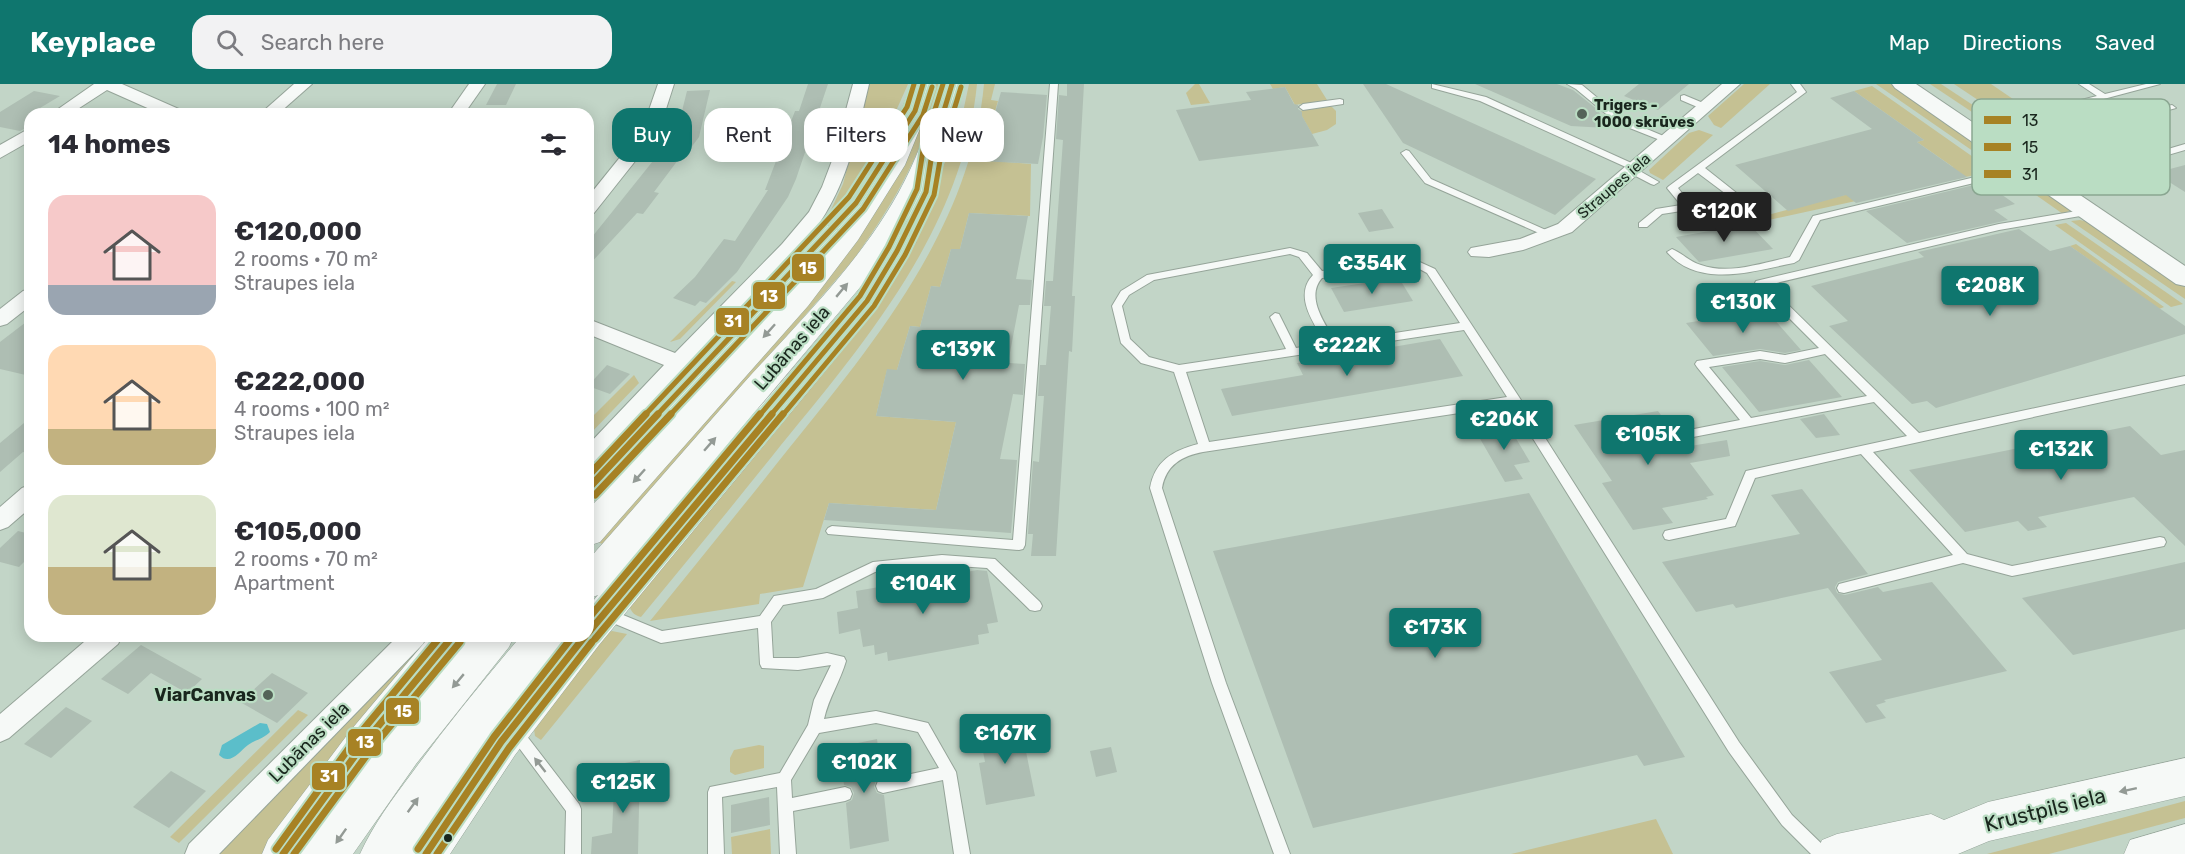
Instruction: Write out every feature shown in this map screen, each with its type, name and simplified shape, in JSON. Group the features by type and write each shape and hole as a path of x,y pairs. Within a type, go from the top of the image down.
{"main road":[{"name":"Lubānas iela","path":"945,108 952,84"},
{"name":"Lubānas iela","path":"594,525 844,244 883,183 919,98"},
{"path":"594,483 856,203 919,98"},
{"name":"Lubānas iela","path":"594,609 616,552 874,251 896,218 925,162"},
{"path":"594,614 867,301 897,251 926,192 931,162"},
{"path":"283,854 322,798 422,671 448,642"},
{"path":"328,854 402,751 491,642"},
{"path":"381,854 401,822 475,720 538,642"},
{"path":"426,854 465,790 573,642"},
{"name":"Krustpils iela","path":"1908,854 1988,822 2185,777"},
{"path":"1838,854 1988,822"},
{"path":"2145,854 2185,844"}],"street":[{"path":"69,108 107,84 161,108"},
{"path":"275,108 304,84"},
{"path":"460,108 477,84"},
{"path":"594,201 650,131 666,84"},
{"path":"594,453 810,224 825,201 833,180 861,84"},
{"name":"Straupes iela","path":"1478,252 1509,249 1552,235 1565,228 1732,84"},
{"path":"1913,85 1972,117"},
{"path":"1913,85 1972,129"},
{"path":"0,153 24,137"},
{"path":"2064,195 2185,278"},
{"path":"2090,195 2185,258"},
{"path":"0,319 24,301"},
{"path":"594,328 679,363"},
{"path":"0,520 24,499"},
{"path":"0,730 102,642"},
{"name":"Lubānas iela","path":"202,852 408,642"}],"lane":[{"path":"831,531 1018,545 1054,84"},
{"path":"1571,84 1579,87 1620,121 1668,140"},
{"path":"1688,207 1672,188 1802,92 1795,84"},
{"path":"2083,84 2104,97"},
{"path":"2115,84 2127,92"},
{"path":"2096,99 2156,84"},
{"path":"1436,86 1483,99 1633,169 1654,182"},
{"path":"1684,98 1705,107"},
{"path":"1303,107 1340,102"},
{"path":"2170,151 2185,147"},
{"path":"1406,153 1428,181 1552,235"},
{"path":"1698,168 1755,212"},
{"path":"1671,252 1681,262 1716,273 1794,260 1816,218 1972,181"},
{"path":"1643,225 1659,211 1688,207 1733,195"},
{"path":"1916,437 1760,283 1999,227 2089,212"},
{"path":"1319,275 1303,255 1282,251 1150,277 1132,288 1117,306 1125,340 1145,360 1179,369 1467,326"},
{"path":"1333,347 1311,303 1309,290 1314,279 1319,275 1413,262 1431,271 1734,747 1787,820 1822,854"},
{"path":"1275,318 1293,352"},
{"path":"1748,422 1701,364 1760,355 1785,359 1827,350"},
{"path":"1179,369 1204,446"},
{"path":"1669,535 1731,523 1750,474 2185,380"},
{"path":"1688,434 1876,398"},
{"path":"1282,854 1220,683 1156,488 1160,473 1171,459 1204,446 1220,446 1515,400"},
{"path":"1863,449 1963,558"},
{"path":"1844,588 1963,558 2012,571 2160,542"},
{"path":"788,854 784,779 815,727 821,700 836,671 838,661 827,659 798,664 767,664 764,621 779,600 818,594 873,567 942,560 990,563 1035,606"},
{"path":"594,618 661,637 764,621"},
{"path":"523,711 519,736 574,809 573,854"},
{"path":"815,727 876,717 923,727 949,772 962,854"},
{"path":"883,786 949,772"},
{"path":"716,854 715,792 784,779"},
{"path":"785,806 845,794"}],"shaded area":[{"path":"869,84 908,84 897,108 863,108"},
{"path":"933,84 941,84 934,108 925,108"},
{"path":"969,84 977,84 973,108 964,108"},
{"path":"984,84 995,84 991,100 998,101 996,108 980,108"},
{"path":"1195,84 1199,84 1210,103 1191,105 1186,93"},
{"path":"1270,84 1317,84 1327,100 1295,105 1285,87 1273,89"},
{"path":"1744,84 1770,84 1721,128 1714,125 1708,116"},
{"path":"1876,84 1891,84 1972,140 1972,150"},
{"path":"1930,84 1941,84 1972,104 1972,112"},
{"path":"1954,84 1991,84 2013,99 1976,99"},
{"path":"1872,86 1972,156 1972,176 1764,221 1760,217 1953,167 1917,142 1924,140 1854,91"},
{"path":"1332,107 1336,111 1336,124 1327,130 1312,134 1299,111"},
{"path":"920,125 920,145 906,176 854,259 605,545 595,541 833,270 883,201 904,162 908,162 908,153"},
{"path":"1699,130 1713,135 1663,180 1650,173 1649,170 1689,133"},
{"path":"849,162 873,162 843,209 754,297 594,468 594,462 829,214 843,184"},
{"path":"945,162 960,162 953,185 932,233 878,322 814,405 641,617 635,614 629,605 897,267"},
{"path":"967,162 1031,164 1030,216 969,213 960,249 951,249 940,287 931,286 920,327 910,326 897,370 887,370 876,416 956,422 936,510 829,503 803,587 760,594 759,604 650,621 822,407 886,323 940,233"},
{"path":"2036,195 2051,195 2071,210 2063,214"},
{"path":"2080,220 2092,223 2185,287 2185,299 2071,221"},
{"path":"2066,223 2183,304 2171,307 2055,225"},
{"path":"2076,244 2164,307 2159,309 2070,246"},
{"path":"732,281 736,282 680,339 670,342"},
{"path":"634,375 639,383 594,430 594,415"},
{"path":"612,631 627,634 541,740 535,736 534,729 601,635"},
{"path":"420,642 433,642 267,854 216,854"},
{"path":"298,710 308,715 179,843 170,837"},
{"path":"764,746 764,768 735,775 730,772 730,758 734,750"},
{"path":"2185,801 2185,818 2049,854 1987,854"},
{"path":"1656,819 1673,854 1511,854"},
{"path":"770,829 771,854 732,854 731,837"}],"water":[{"path":"260,723 267,724 270,732 248,745 231,759 219,755 222,745"}],"building":[{"path":"497,84 516,84 506,105 486,105"},
{"path":"808,84 828,84 820,108 804,108 804,155 788,197 737,272 706,303 700,301 695,306 673,298 695,277 724,239 735,241 768,190 765,190 776,162 792,162 792,119 795,111 799,111"},
{"path":"1067,84 1084,84 1072,296 1075,296 1072,352 1069,351 1056,556 1031,556 1033,534 1028,534 1033,461 1039,462 1044,396 1038,396 1040,365 1046,365 1051,306 1044,306 1046,281 1053,281 1063,140 1056,139 1059,95 1067,96"},
{"path":"1363,84 1386,84 1596,179 1555,215 1403,143"},
{"path":"1475,84 1557,84 1573,90 1598,110 1607,128 1571,126"},
{"path":"1639,84 1689,84 1658,110 1624,96"},
{"path":"1285,87 1294,104 1298,105 1298,109 1302,112 1319,146 1199,161 1176,110 1251,100 1246,92"},
{"path":"710,90 699,137 692,146 692,108 683,108 687,91"},
{"path":"34,91 60,96 40,108 24,108 24,129 20,131 0,127 0,112"},
{"path":"1854,91 1924,140 1917,142 1967,177 1856,203 1846,195 1788,211 1735,165 1872,129 1830,98"},
{"path":"1001,92 1047,95 1038,164 1000,162 1004,162 1004,108 996,108"},
{"path":"652,162 676,162 654,192 659,193 643,214 637,213 594,260 594,235"},
{"path":"2185,165 2185,192 2170,182 2170,169"},
{"path":"1972,185 1972,195 2002,195 2015,204 1994,210 2008,220 1907,243 1866,211"},
{"path":"1382,209 1394,228 1369,232 1358,213"},
{"path":"969,213 1028,216 1016,279 1032,280 1030,305 1019,305 1008,363 1025,364 1023,395 1013,394 1000,459 1017,460 1011,533 824,520 829,503 936,510 956,422 876,416 887,369 897,370 910,326 920,327 931,286 940,287 951,249 960,249"},
{"path":"1749,224 1773,249 1699,262 1676,237"},
{"path":"2019,229 2050,251 2070,246 2185,326 2185,334 1936,408 1927,401 1912,404 1829,326 1848,321 1811,286 1924,257 1918,252"},
{"path":"1399,278 1413,301 1344,312 1331,288"},
{"path":"1766,310 1801,350 1785,353 1760,349 1713,356 1686,323"},
{"path":"24,324 24,375 0,369 0,342"},
{"path":"1440,339 1463,376 1232,416 1221,389 1303,375 1297,363"},
{"path":"1809,360 1842,397 1759,412 1722,367 1760,361 1785,365"},
{"path":"607,365 630,374 610,394 594,388 594,379"},
{"path":"1658,411 1684,447 1727,440 1730,456 1690,463 1714,495 1706,497 1708,499 1662,508 1673,523 1633,530 1602,483 1612,481 1574,425"},
{"path":"1824,414 1840,435 1816,438 1800,419"},
{"path":"24,423 24,452 0,472 0,443"},
{"path":"1508,425 1530,462 1514,465 1523,479 1505,482 1475,430"},
{"path":"2130,426 2161,455 2185,450 2185,546 2134,497 2038,517 2047,527 2028,531 2018,521 1965,532 1909,470"},
{"path":"1802,489 1868,574 1838,582 1835,587 1837,593 1845,595 1878,587 1883,592 1932,582 2007,671 1884,700 1886,702 1876,705 1886,718 1866,723 1829,672 1882,660 1828,588 1736,608 1733,604 1696,612 1662,562 1800,534 1771,495"},
{"path":"1529,493 1685,757 1644,766 1637,755 1313,828 1213,551"},
{"path":"18,531 24,532 24,562 19,567 0,562 0,548"},
{"path":"2185,562 2185,629 2073,655 2022,598"},
{"path":"977,570 987,571 998,622 987,624 989,633 978,635 979,644 888,661 887,652 875,655 874,645 863,647 860,629 839,634 837,612 858,608 856,591"},
{"path":"141,645 202,679 187,693 151,673 128,694 101,679"},
{"path":"272,673 308,693 277,723 240,702"},
{"path":"66,707 92,721 51,758 24,744"},
{"path":"1020,722 1035,796 986,805 979,763 985,762 979,730"},
{"path":"877,739 882,778 876,780 874,787 877,793 884,795 889,841 850,849 846,803 852,800 854,793 851,787 844,785 839,747"},
{"path":"1111,747 1117,772 1096,777 1090,751"},
{"path":"640,760 638,854 591,854 592,837 612,833 615,765"},
{"path":"171,771 206,791 169,828 133,807"},
{"path":"769,797 770,825 731,833 731,805"}],"transit line":[{"name":"31","path":"594,470 849,197 907,107 914,84"},
{"name":"13","path":"594,483 856,203 915,111 923,84"},
{"name":"31","path":"594,612 860,296 889,247 917,189 924,144 943,84"},
{"name":"13","path":"594,626 867,301 897,251 926,192 933,147 952,84"},
{"name":"15","path":"595,495 863,209 923,115 932,87"},
{"name":"15","path":"595,639 874,306 905,255 934,195 942,149 961,87"},
{"name":"31","path":"276,849 357,737 436,642"},
{"name":"13","path":"283,854 365,742 448,642"},
{"name":"15","path":"294,854 372,748 460,642"},
{"name":"31","path":"418,849 494,737 568,642"},
{"name":"13","path":"426,854 501,742 580,642"},
{"name":"15","path":"437,854 509,748 592,642"}],"place":[{"name":"Trigers - 1000 skrūves","path":"1582,114"},
{"name":"ViarCanvas","path":"268,695"}]}
